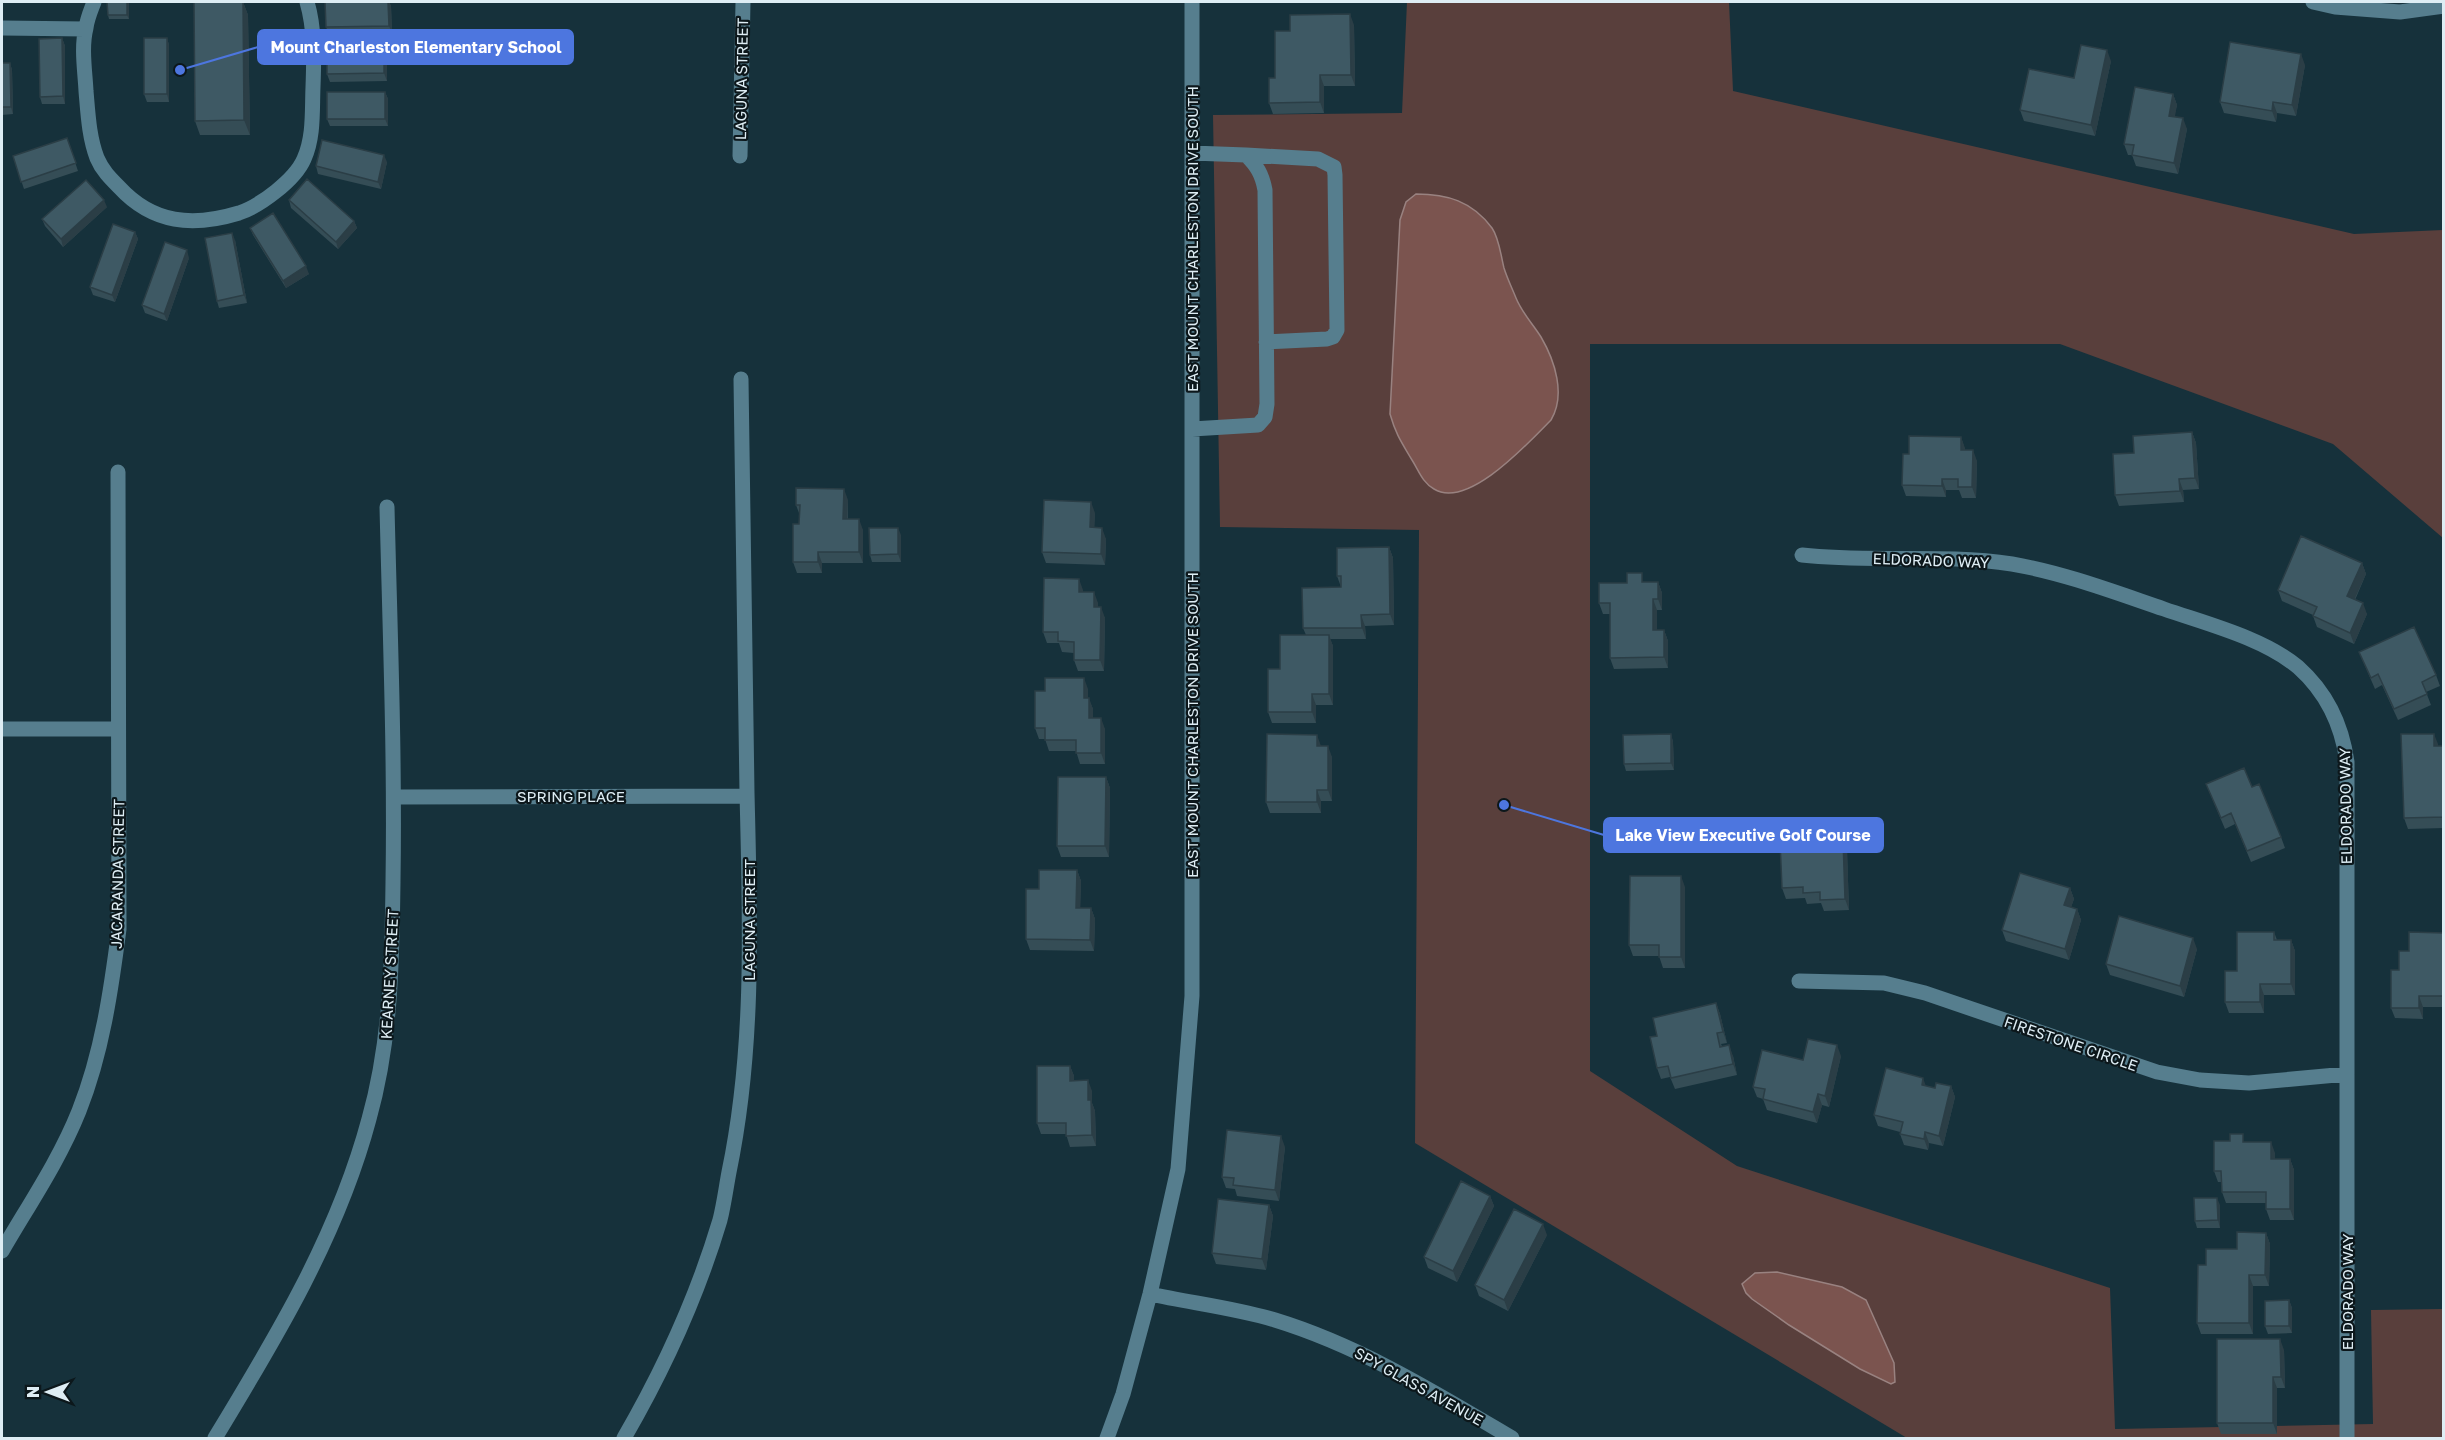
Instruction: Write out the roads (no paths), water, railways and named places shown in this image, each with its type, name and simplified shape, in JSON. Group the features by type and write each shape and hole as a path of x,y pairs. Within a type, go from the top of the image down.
{"street":[{"path":"94,2 85,29 85,73 91,139 98,160 106,174 132,202 152,213 184,222 222,218 255,208 278,190 303,161 311,136 314,73 310,14 307,2"},
{"name":"LAGUNA STREET","path":"740,156 742,2"},
{"name":"EAST MOUNT CHARLESTON DRIVE SOUTH","path":"1107,1438 1150,1294 1178,1169 1192,996 1192,2"},
{"path":"2313,2 2336,7 2400,12 2444,6"},
{"path":"2,28 85,29"},
{"path":"1192,153 1318,159 1334,167 1337,330 1333,337 1327,339 1266,342"},
{"path":"1192,429 1258,425 1265,417 1267,404 1264,190 1262,176 1256,165 1246,155"},
{"name":"LAGUNA STREET","path":"624,1438 650,1394 685,1319 720,1219 737,1136 745,1070 750,862 741,380"},
{"name":"JACARANDA STREET","path":"2,1251 56,1159 79,1112 94,1067 110,1003 119,929 118,472"},
{"name":"KEARNEY STREET","path":"215,1438 278,1335 311,1273 344,1197 369,1120 385,1052 391,984 395,797 387,507"},
{"name":"ELDORADO WAY","path":"1802,555 1829,558 1949,558 2011,564 2062,575 2230,632 2278,654 2305,674 2331,707 2344,741 2347,762 2347,1438"},
{"path":"2,729 118,729"},
{"name":"SPRING PLACE","path":"395,797 747,796"},
{"name":"FIRESTONE CIRCLE","path":"1799,981 1884,983 1925,993 2157,1072 2200,1080 2249,1083 2347,1074"},
{"name":"SPY GLASS AVENUE","path":"1150,1294 1275,1320 1347,1347 1422,1385 1512,1438"}],"place":[{"name":"Mount Charleston Elementary School","path":"180,70"},
{"name":"Lake View Executive Golf Course","path":"1504,805"}]}
